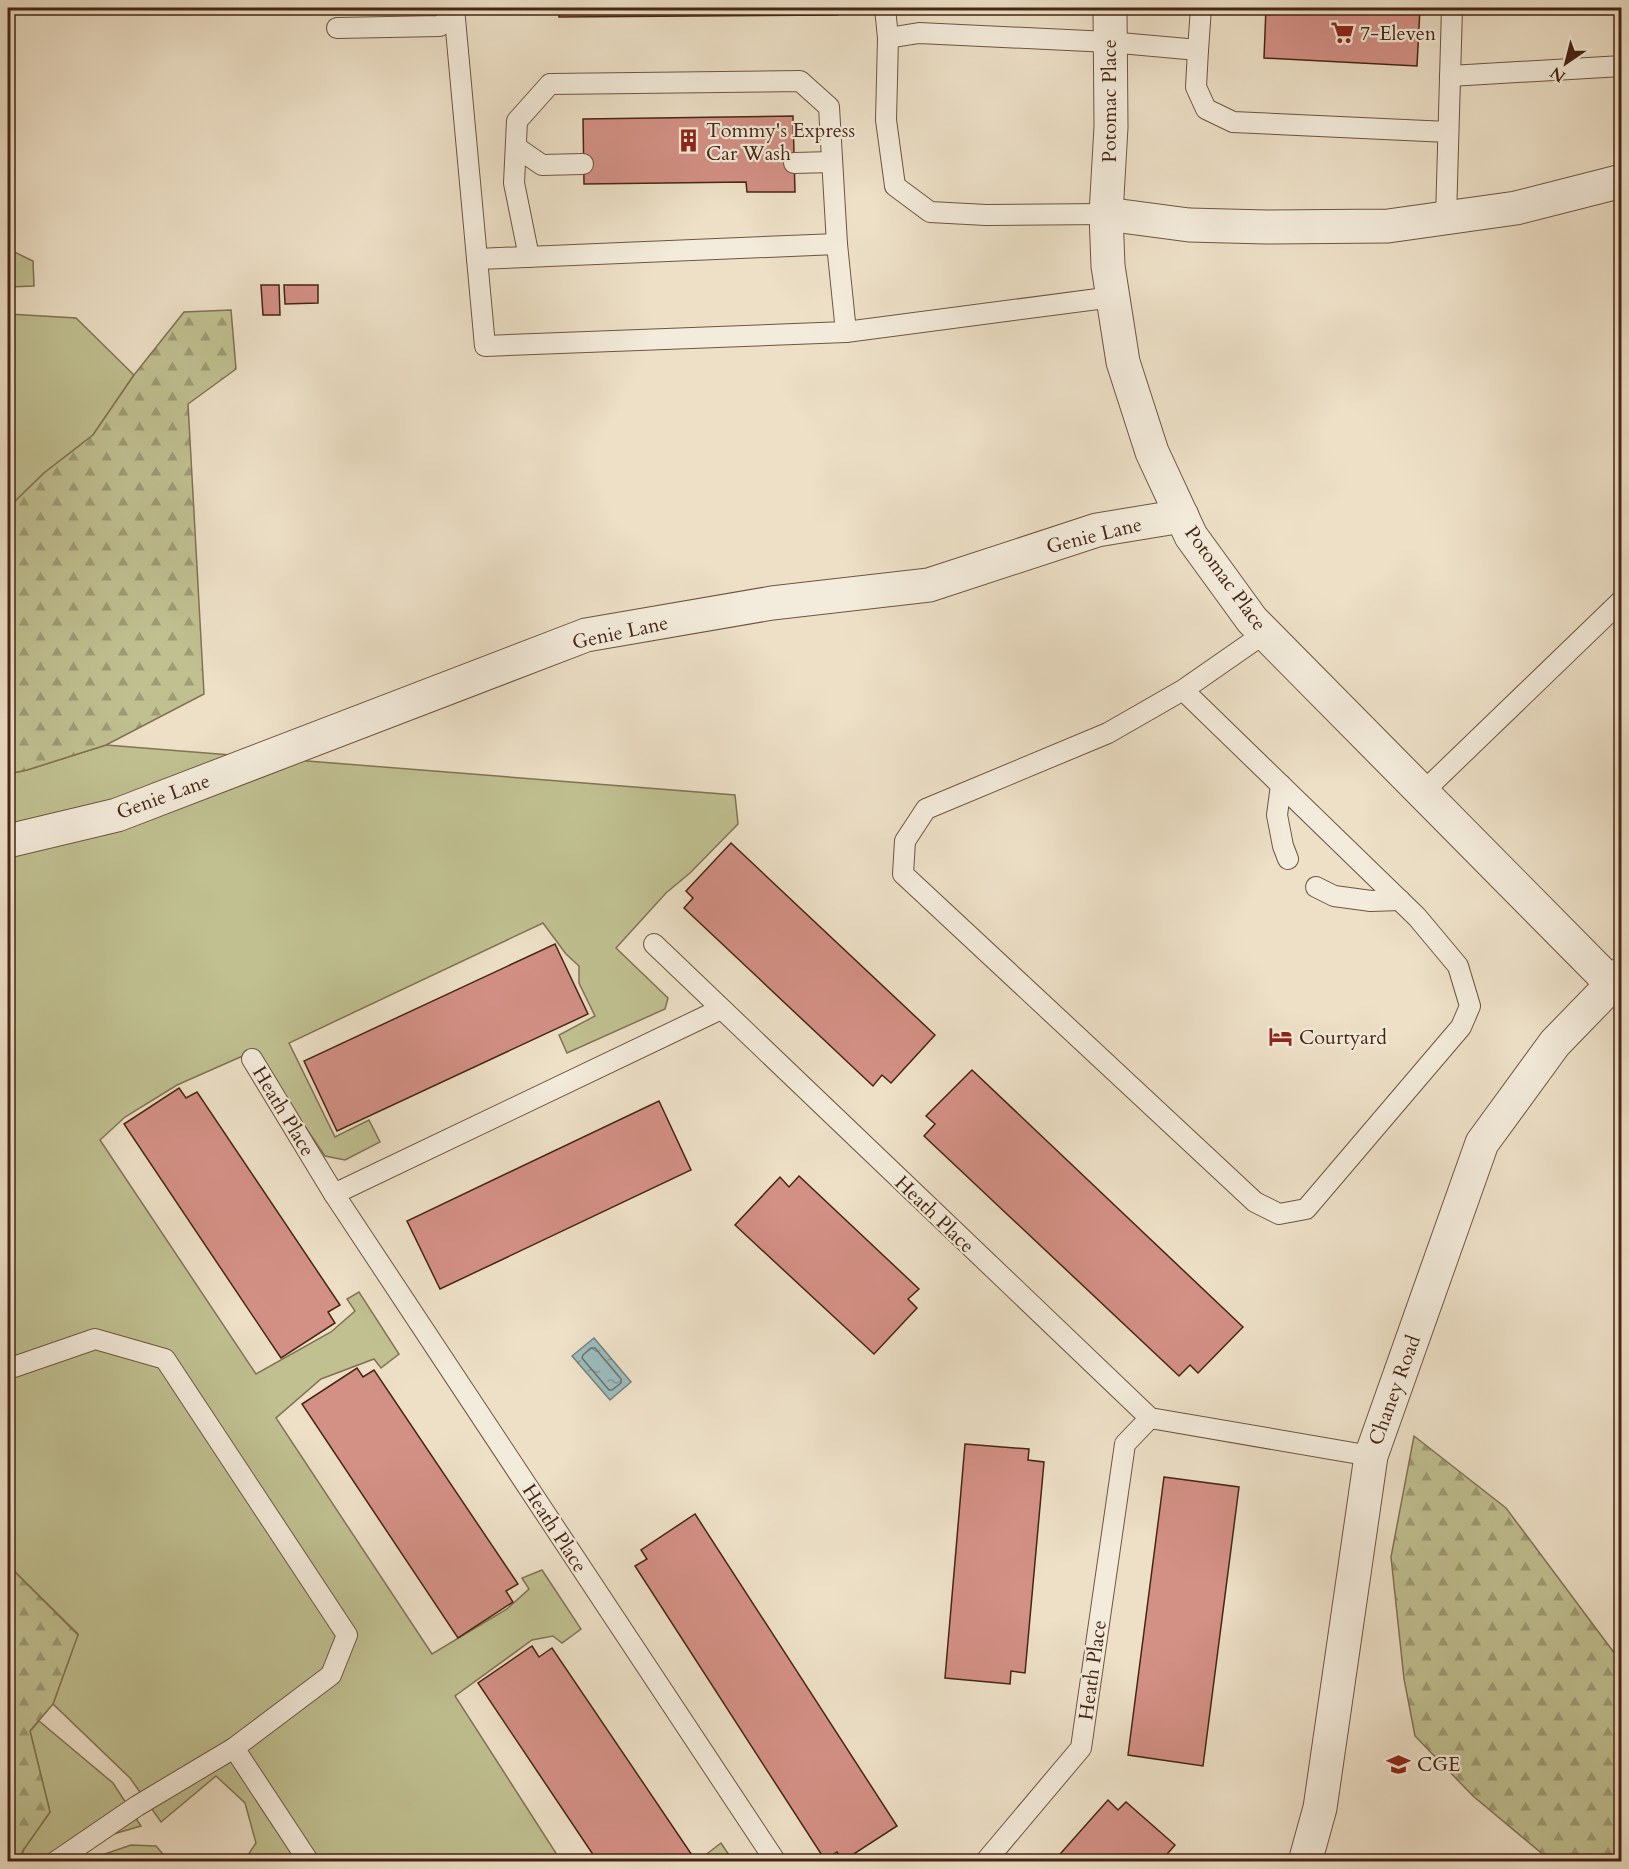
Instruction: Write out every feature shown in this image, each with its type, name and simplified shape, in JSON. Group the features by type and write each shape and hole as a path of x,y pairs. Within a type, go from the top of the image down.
{"street":[{"name":"Potomac Place","path":"1110,8 1111,127 1106,214 1108,266 1123,362 1152,452 1191,536 1252,620 1423,792 1617,979"},
{"path":"1106,214 1189,225 1388,226 1516,208 1622,181"},
{"name":"Genie Lane","path":"8,841 117,815 586,635 772,603 929,585 1097,530 1182,516"},
{"name":"Chaney Road","path":"1305,1862 1320,1808 1371,1456 1482,1143 1555,1043 1617,979"}],"lane":[{"path":"885,8 888,38 886,120 895,186 930,212 1106,214"},
{"path":"1201,8 1196,87 1206,109 1233,122 1448,132"},
{"path":"1446,218 1452,8"},
{"path":"337,28 440,26 454,11"},
{"path":"454,11 485,346 846,332 1113,297"},
{"path":"888,38 919,33 1109,42 1198,50"},
{"path":"1450,75 1622,66"},
{"path":"529,257 514,183 517,120 550,84 800,81 829,107 837,244 846,332"},
{"path":"516,147 542,165 583,164"},
{"path":"794,163 832,162"},
{"path":"477,259 837,244"},
{"path":"1423,792 1622,600"},
{"path":"1183,690 1417,917 1458,966 1470,1006 1461,1027 1306,1209 1279,1214 1256,1202 903,874 905,842 926,810 1108,733 1183,690 1265,633"},
{"path":"1281,785 1277,815 1288,859"},
{"path":"1316,887 1334,896 1371,901 1400,900"},
{"name":"Heath Place","path":"654,944 1150,1419 1125,1444 1081,1748 985,1862"},
{"path":"334,1194 721,1009"},
{"name":"Heath Place","path":"252,1059 334,1194 776,1862"},
{"path":"8,1369 95,1339 165,1359 347,1635 331,1676 234,1748 136,1806 55,1862"},
{"path":"1150,1419 1371,1456"},
{"path":"234,1748 309,1862"}],"green space":[{"path":"8,249 33,261 34,286 8,287"},
{"path":"231,310 236,369 188,404 204,694 106,745 8,774 8,508 44,473 93,435 134,375 184,312"},
{"path":"8,314 76,318 134,375 93,435 44,473 8,508"},
{"path":"106,745 735,795 738,824 690,873 666,893 616,948 668,998 665,1009 567,1053 559,1035 595,1016 579,983 579,966 566,954 543,923 289,1043 335,1137 369,1120 380,1142 345,1160 325,1156 254,1051 177,1085 125,1117 100,1140 256,1374 331,1332 355,1311 347,1299 359,1292 399,1354 381,1368 374,1359 321,1379 276,1418 432,1654 507,1609 529,1589 522,1578 542,1570 581,1629 562,1643 553,1636 532,1640 455,1696 561,1861 244,1861 256,1843 245,1803 216,1776 161,1822 130,1778 53,1704 78,1634 8,1565 8,774"},
{"path":"1414,1436 1506,1508 1621,1662 1621,1861 1551,1861 1473,1796 1415,1736 1404,1679 1391,1557"},
{"path":"8,1565 78,1635 53,1704 30,1731 50,1812 24,1849 19,1862 8,1861"},
{"path":"39,1721 113,1783 141,1826 103,1837 66,1861 19,1862 24,1849 50,1812 30,1731"},
{"path":"721,1843 733,1861 705,1861 704,1856"},
{"path":"131,1845 156,1846 169,1861 152,1861 148,1858 142,1861 98,1862 93,1858"}],"water":[{"path":"594,1338 631,1382 610,1400 572,1356"}],"building":[{"path":"559,8 837,8 837,15 559,17"},
{"name":"7-Eleven","path":"1266,8 1420,8 1417,66 1264,58"},
{"name":"Tommy's Express Car Wash","path":"793,116 795,192 747,192 746,182 584,184 583,119"},
{"path":"261,285 279,285 280,315 263,315"},
{"path":"284,285 318,285 318,303 285,304"},
{"path":"731,843 935,1035 891,1083 882,1075 873,1086 684,908 693,898 686,891"},
{"path":"555,944 588,1014 337,1131 304,1061"},
{"path":"972,1070 1243,1327 1198,1373 1190,1365 1179,1376 924,1136 935,1124 926,1116"},
{"path":"179,1088 186,1098 197,1092 340,1305 328,1312 335,1323 281,1358 124,1124"},
{"path":"659,1101 691,1170 440,1289 407,1221"},
{"path":"799,1176 919,1289 908,1299 917,1308 874,1354 735,1225 780,1177 789,1187"},
{"path":"357,1368 363,1377 374,1370 518,1584 506,1591 513,1602 458,1638 302,1404"},
{"path":"965,1444 1029,1449 1028,1460 1044,1462 1025,1673 1011,1671 1010,1684 945,1678"},
{"path":"1164,1477 1239,1487 1203,1766 1128,1755"},
{"path":"695,1514 897,1826 843,1861 837,1852 825,1860 635,1566 647,1559 641,1550"},
{"path":"532,1646 539,1657 552,1648 696,1861 598,1862 478,1683"},
{"path":"1108,1800 1118,1810 1126,1802 1175,1845 1160,1862 1053,1862"}],"place":[{"name":"7-Eleven","path":"1342,33"},
{"name":"Tommy's Express Car Wash","path":"688,141"},
{"name":"Courtyard","path":"1281,1037"},
{"name":"CGE","path":"1399,1764"}]}
